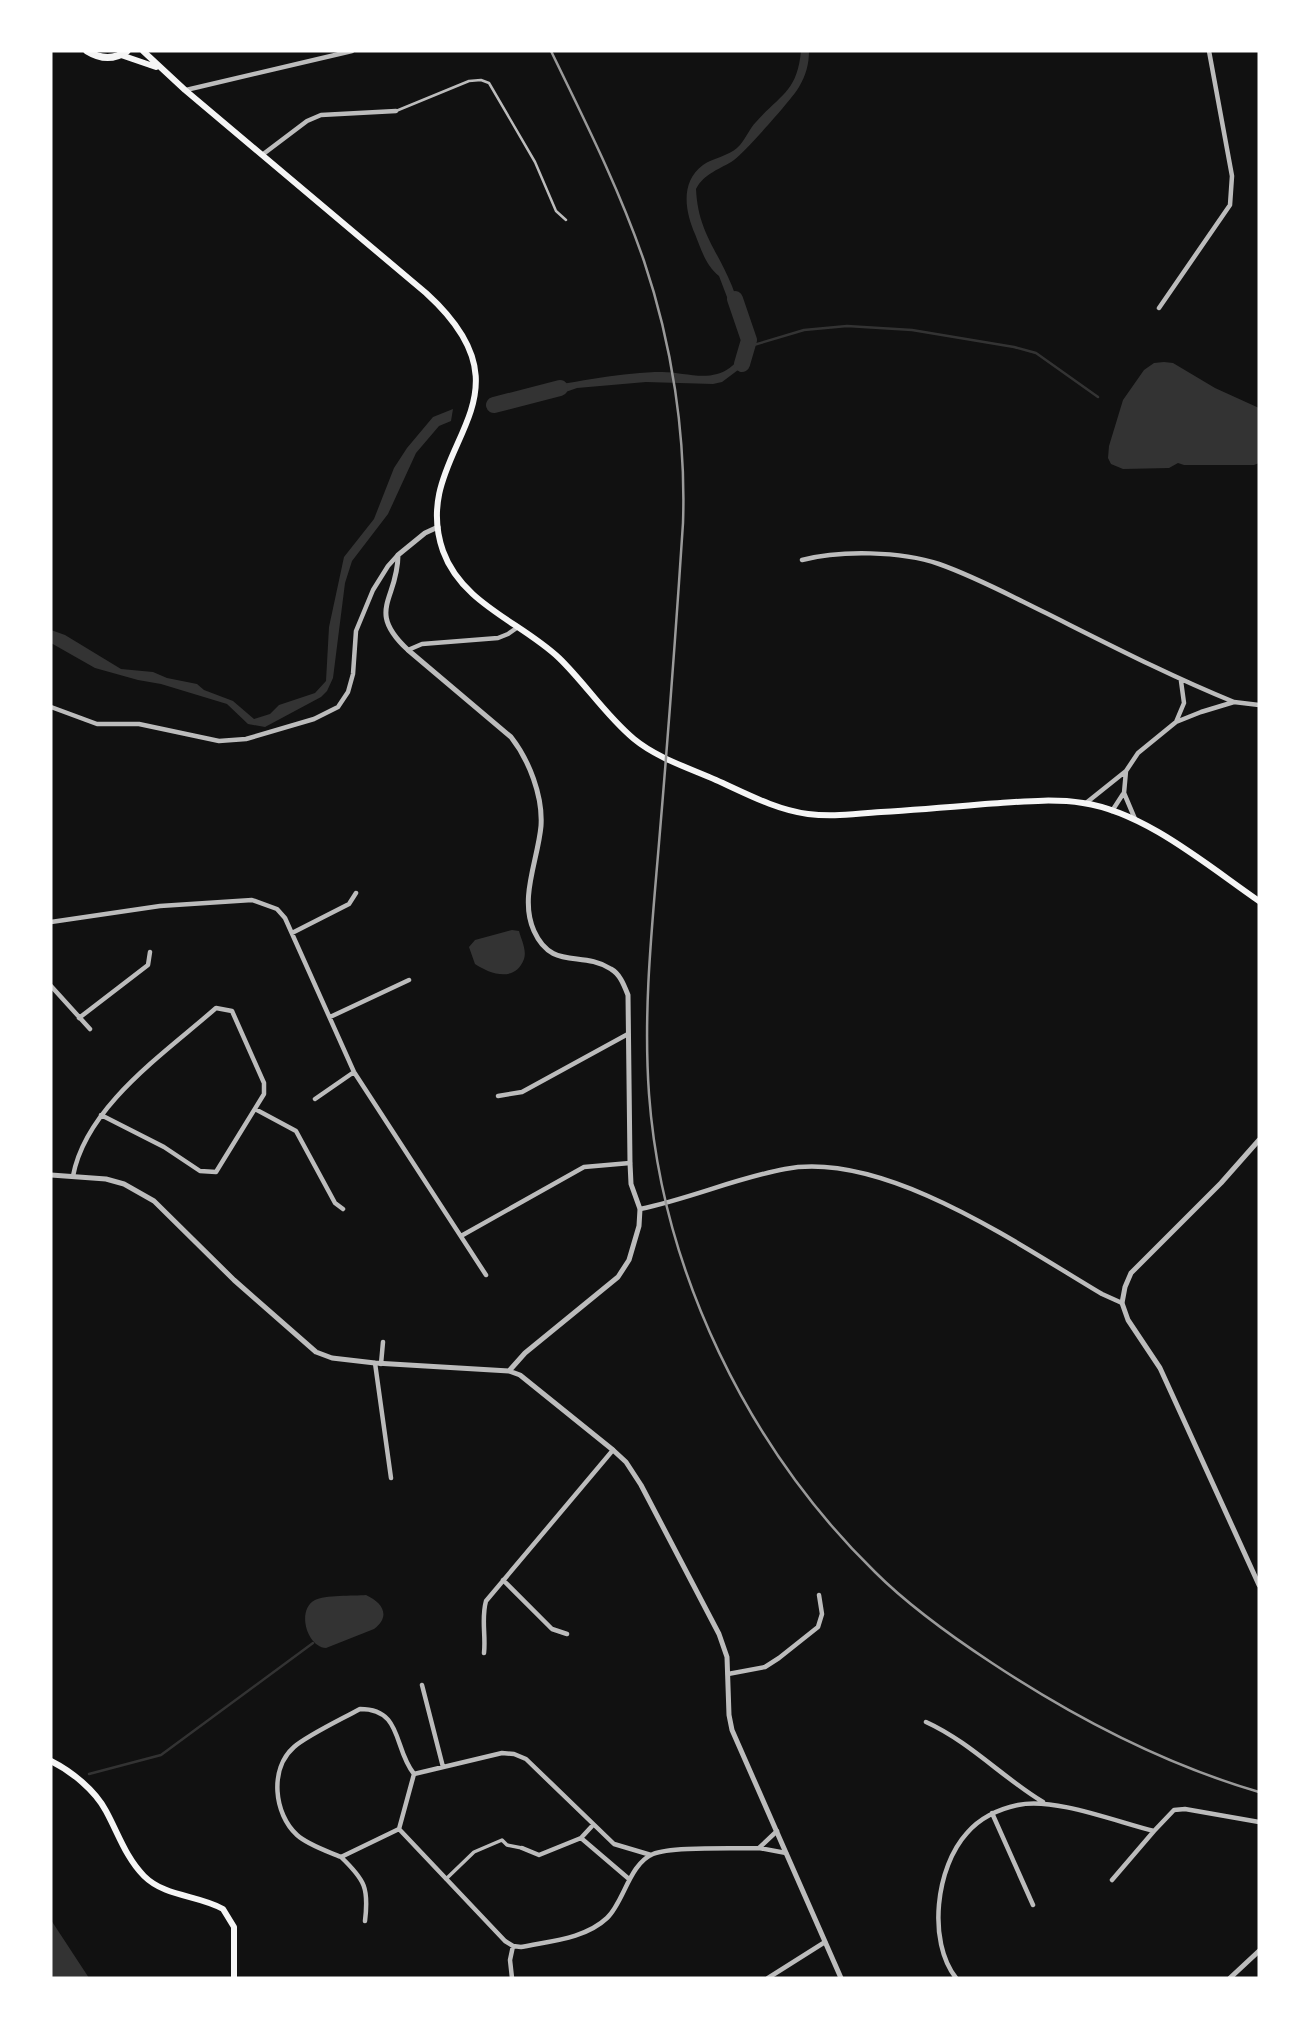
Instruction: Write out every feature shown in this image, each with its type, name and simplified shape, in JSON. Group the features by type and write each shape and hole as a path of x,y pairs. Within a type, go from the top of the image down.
{"main road":[{"path":"87,51 106,58 124,53 161,69"},
{"path":"144,51 185,90 445,311 460,329 470,348 476,372 475,398 441,488 438,527 443,551 454,573 478,599 558,657 633,738 681,765 782,809 807,814 840,816 1032,801 1086,803 1136,819 1259,901"},
{"path":"51,1760 92,1792 104,1808 132,1861 145,1877 159,1887 223,1909 234,1927 234,1978"}],"street":[{"path":"185,90 352,51"},
{"path":"1159,308 1230,205 1232,176 1209,51"},
{"path":"261,155 307,121 321,115 396,111"},
{"path":"51,707 97,724 139,724 219,741 246,739 314,719 338,707 348,692 353,674 356,631 373,590 388,566 425,533 438,527"},
{"path":"802,560 824,554 890,555 937,563 985,583 1181,680 1234,702 1259,705"},
{"path":"398,555 386,614 387,626 393,636 511,737 521,749 532,775 541,825 529,887 529,906 533,928 542,946 553,955 595,962 612,969 621,979 628,995 629,1163 631,1184 640,1209 636,1242 618,1277 525,1353 509,1371"},
{"path":"408,650 422,644 498,638 517,627"},
{"path":"1176,722 1184,703 1181,680"},
{"path":"1086,803 1126,771 1138,754 1176,722 1234,702"},
{"path":"1112,811 1124,793 1126,771"},
{"path":"1124,793 1136,819"},
{"path":"292,933 349,904 356,893"},
{"path":"51,922 160,906 252,900 277,909 285,918 354,1072 486,1275"},
{"path":"79,1018 148,965 150,952"},
{"path":"330,1017 409,980"},
{"path":"51,986 90,1029"},
{"path":"73,1176 76,1158 94,1122 114,1098 216,1008 232,1011 264,1083 264,1094 216,1172 200,1171 164,1147 101,1115"},
{"path":"498,1096 522,1092 628,1034"},
{"path":"315,1099 354,1072"},
{"path":"255,1109 296,1130 335,1203 343,1209"},
{"path":"1259,1140 1221,1183 1130,1273 1122,1303 1128,1320 1160,1368 1259,1585"},
{"path":"461,1236 584,1167 629,1163"},
{"path":"640,1209 784,1169 826,1165 850,1169 875,1176 966,1214 1122,1303"},
{"path":"51,1174 106,1179 124,1184 154,1201 243,1288 316,1352 331,1358 378,1364 509,1371 530,1381 626,1462 641,1485 719,1634 727,1657 732,1730 841,1978"},
{"path":"383,1342 378,1364 391,1478"},
{"path":"484,1653 486,1634 482,1617 486,1601 613,1450"},
{"path":"503,1580 552,1629 567,1634"},
{"path":"727,1674 765,1667 818,1627 822,1614 819,1595"},
{"path":"422,1685 443,1767"},
{"path":"365,1921 368,1894 357,1872 341,1857 299,1837 281,1811 278,1778 293,1748 360,1709 372,1709 383,1714 392,1723 405,1763 414,1774"},
{"path":"926,1722 949,1732 1044,1802 1154,1832"},
{"path":"414,1774 502,1753 513,1754 526,1759 614,1844 651,1855 667,1851 759,1848 787,1853"},
{"path":"341,1857 399,1829 414,1774"},
{"path":"956,1978 948,1968 939,1937 940,1892 950,1859 967,1832 992,1813 1018,1805 1044,1802"},
{"path":"1112,1881 1174,1810 1185,1809 1259,1822"},
{"path":"992,1813 1032,1905"},
{"path":"446,1879 474,1852 502,1840 508,1845 540,1855 581,1839 593,1825"},
{"path":"399,1829 505,1941 521,1947 581,1933 606,1919 616,1906 629,1879 651,1855"},
{"path":"759,1848 777,1832"},
{"path":"581,1839 629,1879"},
{"path":"768,1978 825,1942"},
{"path":"512,1978 510,1960 513,1946"},
{"path":"1230,1978 1259,1951"}],"lane":[{"path":"396,111 469,81 481,80 489,83 535,162 556,211 566,220"}],"shaded area":[{"path":"801,51 809,51 807,69 795,93 740,155 708,175 696,189 704,229 737,301 750,350 747,360 722,382 713,384 646,382 577,388 557,395 540,395 538,388 616,375 662,372 710,375 723,372 737,361 742,351 743,339 719,276 707,262 692,225 687,207 688,188 703,165 737,148 792,84"},
{"path":"1154,363 1173,363 1215,388 1259,408 1259,463 1178,463 1169,468 1123,469 1111,464 1108,458 1109,446 1123,400 1144,370"},
{"path":"453,409 451,421 439,426 416,453 388,514 352,561 345,583 333,678 321,697 265,727 248,724 227,704 95,668 51,643 51,630 65,635 121,669 153,672 167,678 197,684 204,690 233,701 254,719 270,714 279,705 315,693 326,681 329,627 344,557 374,519 394,468 407,448 433,417"},
{"path":"512,930 519,931 524,948 525,956 520,967 508,974 502,974 475,964 469,947 475,940"},
{"path":"366,1595 383,1610 382,1619 374,1629 326,1648 319,1646 309,1635 306,1612 315,1600"},
{"path":"51,1920 89,1978 51,1978"}],"waterway":[{"path":"735,299 749,340 742,364"},
{"path":"747,347 804,330 847,326 912,330 1036,353 1098,397"},
{"path":"494,405 560,388"},
{"path":"89,1774 161,1755 313,1643"}],"railway":[{"path":"551,51 612,180 644,261 669,357 679,423 683,523 651,937 647,1063 657,1160 672,1226 693,1290 719,1353 751,1413 788,1470 829,1523 902,1597 977,1653 1088,1721 1188,1768 1259,1792"}]}
